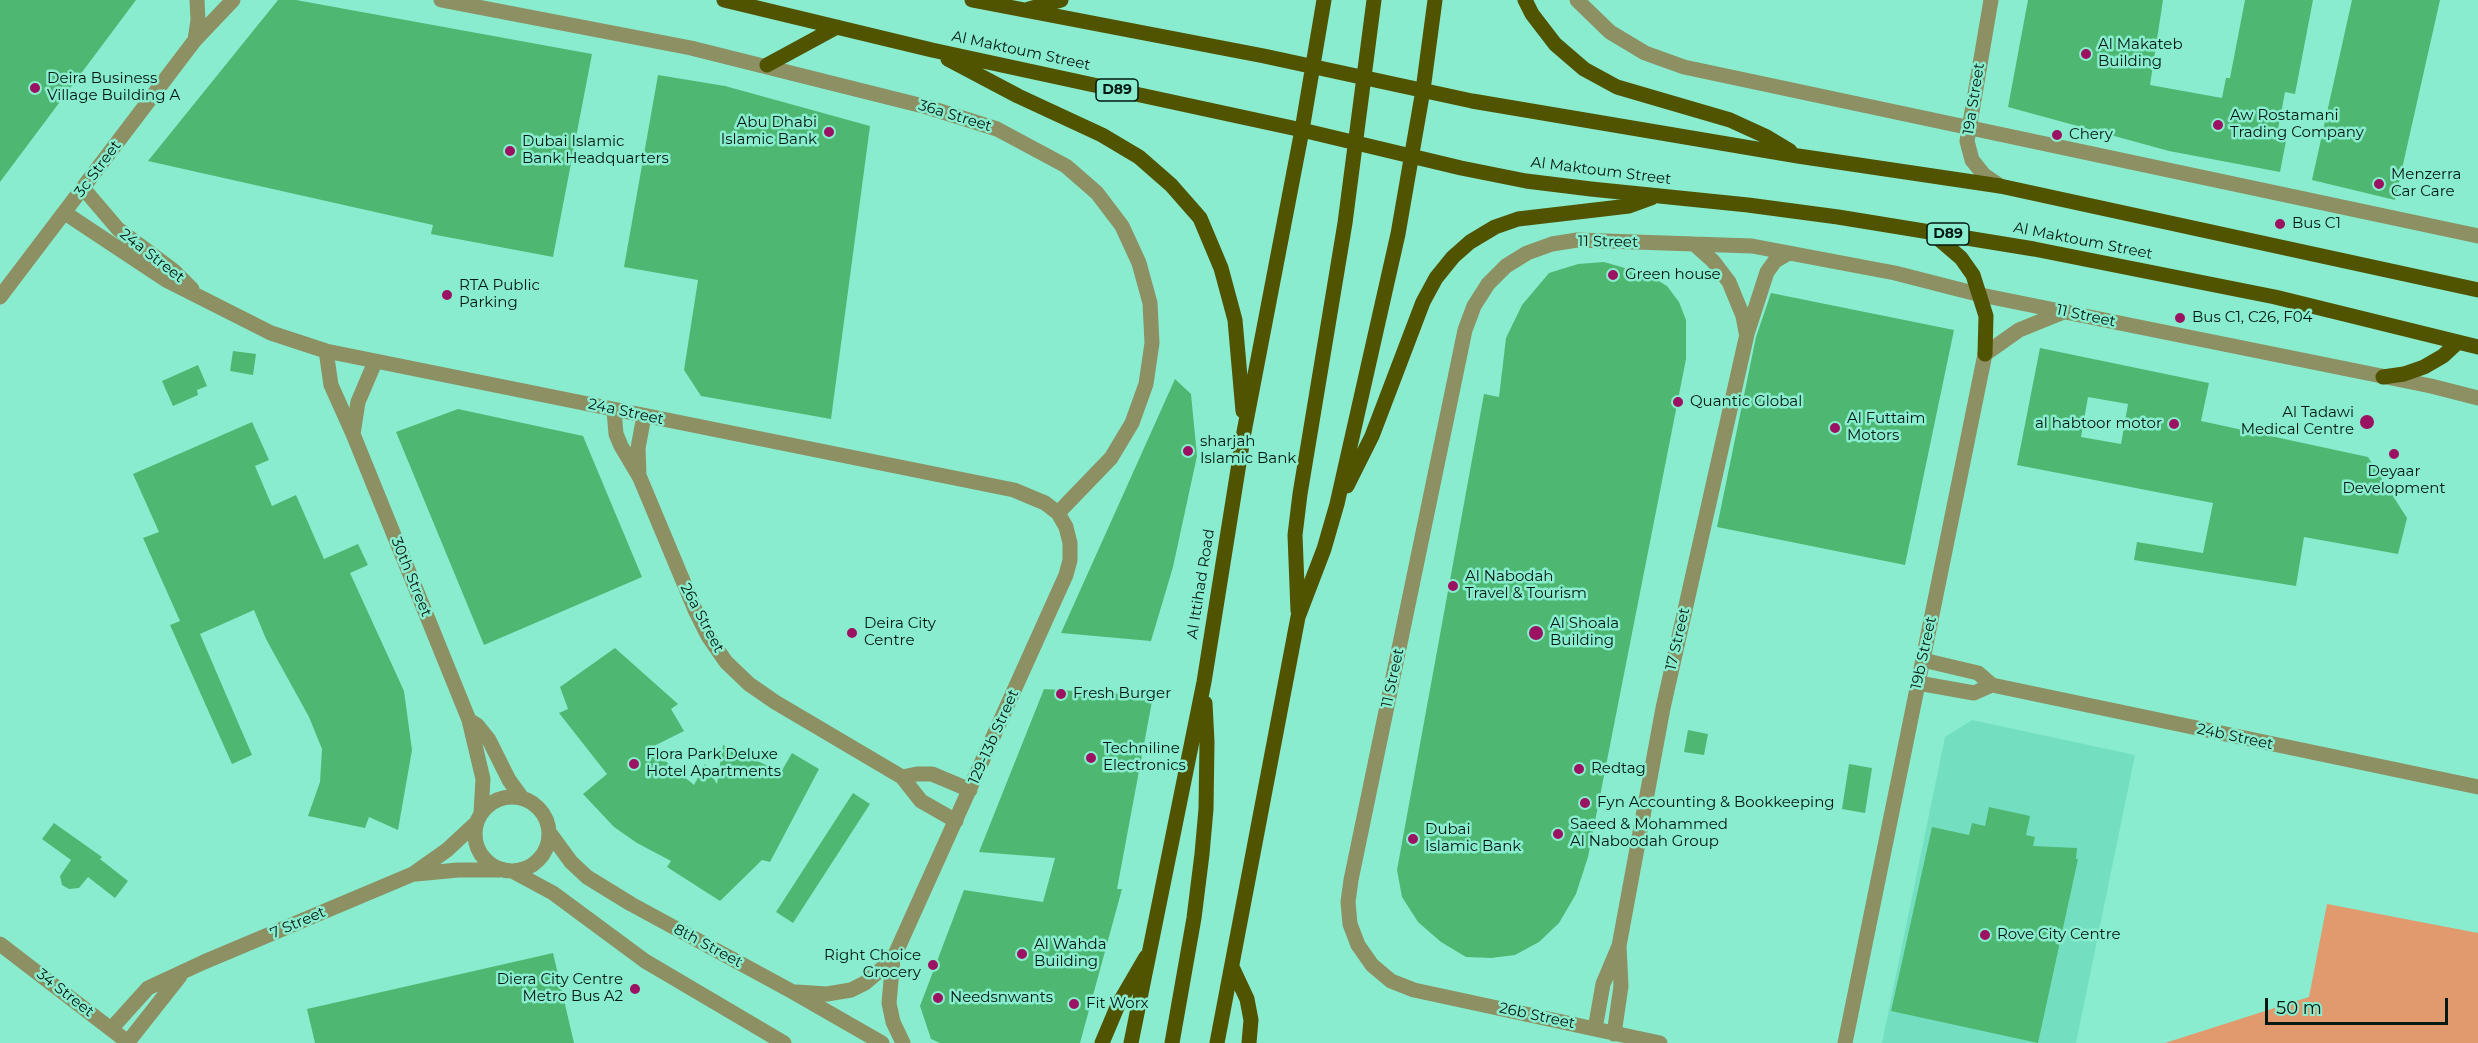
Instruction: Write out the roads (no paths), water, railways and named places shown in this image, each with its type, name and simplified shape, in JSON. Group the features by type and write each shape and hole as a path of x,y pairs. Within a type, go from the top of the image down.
{"main road":[{"name":"Al Maktoum Street","path":"724,0 932,50 1526,181 1804,212 2034,249 2263,295 2478,347"},
{"path":"972,0 1423,90 1798,156 2000,186 2478,290"},
{"path":"1025,10 1061,0"},
{"path":"1311,67 1324,0"},
{"path":"1298,617 1295,535 1299,494 1345,223 1374,0"},
{"path":"1217,1043 1298,617 1324,549 1337,504 1398,234 1423,90 1435,0"},
{"path":"1525,0 1532,15 1555,44 1584,69 1617,87 1730,120 1765,136 1798,156"},
{"path":"767,65 837,27"},
{"path":"932,50 1018,96 1102,135 1138,157 1171,185 1200,218 1221,268 1235,320 1244,432"},
{"name":"Al Ittihad Road","path":"1131,1043 1204,682 1244,432 1302,130 1311,67"},
{"path":"1337,504 1372,436 1423,302 1436,278 1453,257 1470,242 1495,227 1518,219 1629,206 1657,196"},
{"path":"1928,231 1946,243 1973,275 1986,316 1985,354"},
{"path":"2383,377 2404,374 2424,367 2443,356 2458,342"},
{"path":"1172,1043 1194,918 1206,809 1207,742 1204,682"},
{"path":"1102,1043 1118,1005 1151,949"},
{"path":"1232,967 1247,999 1251,1020 1249,1043"}],"street":[{"path":"195,40 198,20 196,0"},
{"name":"3c Street","path":"3,288 65,213 195,40 233,0"},
{"name":"36a Street","path":"441,0 653,40 767,65 954,114 997,129 1066,166 1097,193 1122,226 1139,263 1150,303 1152,344 1146,384 1132,423 1111,458 1058,513"},
{"path":"1577,0 1610,32 1645,53 1684,67 2478,236"},
{"name":"19a Street","path":"1991,0 1967,141 1972,160 1984,175 2000,186"},
{"name":"24a Street","path":"83,188 118,229 174,271 198,296"},
{"name":"24a Street","path":"65,213 166,280 271,333 326,351 1014,490 1045,503 1058,513"},
{"name":"11 Street","path":"1414,990 1391,981 1372,965 1358,945 1350,924 1348,902 1465,330 1488,284 1506,266 1527,253 1552,244 1577,240 1752,246 1895,273 1981,295 2478,398"},
{"name":"17 Street","path":"1694,244 1713,261 1729,282 1743,316 1747,334"},
{"name":"17 Street","path":"1595,1029 1604,984 1619,946 1663,708 1747,334 1767,272 1775,261 1787,254"},
{"path":"1985,354 2019,330 2066,311"},
{"name":"30th Street","path":"326,351 331,385 469,720 483,779 478,818"},
{"name":"19b Street","path":"1845,1043 1985,354"},
{"path":"353,434 358,402 375,362"},
{"name":"26a Street","path":"614,410 615,428 621,446 640,478 684,588 708,636 726,662 749,684 775,702 902,777 921,801 956,821"},
{"name":"26a Street","path":"640,478 638,448 644,416"},
{"name":"129-13b Street","path":"903,1043 893,1022 889,1003 893,959 1066,575 1070,560 1070,543 1066,527 1058,513"},
{"name":"24b Street","path":"1923,660 1978,673 1992,685 2478,788"},
{"name":"24b Street","path":"1918,683 1974,693 1992,685"},
{"name":"30th Street","path":"469,720 477,725 489,740 522,798"},
{"path":"902,777 932,774 970,790"},
{"path":"508,871 536,863 548,843 549,832 541,811 522,798 499,799 478,818 476,847 490,865 554,893 645,961 784,1043"},
{"name":"7 Street","path":"111,1029 148,988 413,874 447,850 478,818"},
{"name":"8th Street","path":"549,832 571,862 586,877 882,1043"},
{"name":"7 Street","path":"413,874 458,870 508,871"},
{"name":"34 Street","path":"0,944 128,1043"},
{"name":"17 Street","path":"1614,1034 1621,986 1619,946"},
{"name":"129-13b Street","path":"794,992 826,994 851,990 866,983 893,959"},
{"name":"7 Street","path":"128,1043 184,972"},
{"name":"26b Street","path":"1414,990 1660,1043"}],"place":[{"name":"Al Makateb Building","path":"2086,54"},
{"name":"Deira Business Village Building A","path":"35,88"},
{"name":"Aw Rostamani Trading Company","path":"2218,125"},
{"name":"Abu Dhabi Islamic Bank","path":"829,132"},
{"name":"Chery","path":"2057,135"},
{"name":"Dubai Islamic Bank Headquarters","path":"510,151"},
{"name":"Menzerra Car Care","path":"2379,184"},
{"name":"Bus C1","path":"2280,224"},
{"name":"Green house","path":"1613,275"},
{"name":"RTA Public Parking","path":"447,295"},
{"name":"Bus C1, C26, F04","path":"2180,318"},
{"name":"Quantic Global","path":"1678,402"},
{"name":"Al Tadawi Medical Centre","path":"2367,422"},
{"name":"al habtoor motor","path":"2174,424"},
{"name":"Al Futtaim Motors","path":"1835,428"},
{"name":"sharjah Islamic Bank","path":"1188,451"},
{"name":"Deyaar Development","path":"2394,454"},
{"name":"Al Nabodah Travel & Tourism","path":"1453,586"},
{"name":"Deira City Centre","path":"852,633"},
{"name":"Al Shoala Building","path":"1536,633"},
{"name":"Fresh Burger","path":"1061,694"},
{"name":"Techniline Electronics","path":"1091,758"},
{"name":"Flora Park Deluxe Hotel Apartments","path":"634,764"},
{"name":"Redtag","path":"1579,769"},
{"name":"Fyn Accounting & Bookkeeping","path":"1585,803"},
{"name":"Saeed & Mohammed Al Naboodah Group","path":"1558,834"},
{"name":"Dubai Islamic Bank","path":"1413,839"},
{"name":"Rove City Centre","path":"1985,935"},
{"name":"Al Wahda Building","path":"1022,954"},
{"name":"Right Choice Grocery","path":"933,965"},
{"name":"Diera City Centre Metro Bus A2","path":"635,989"},
{"name":"Needsnwants","path":"938,998"},
{"name":"Fit Worx","path":"1074,1004"}]}
